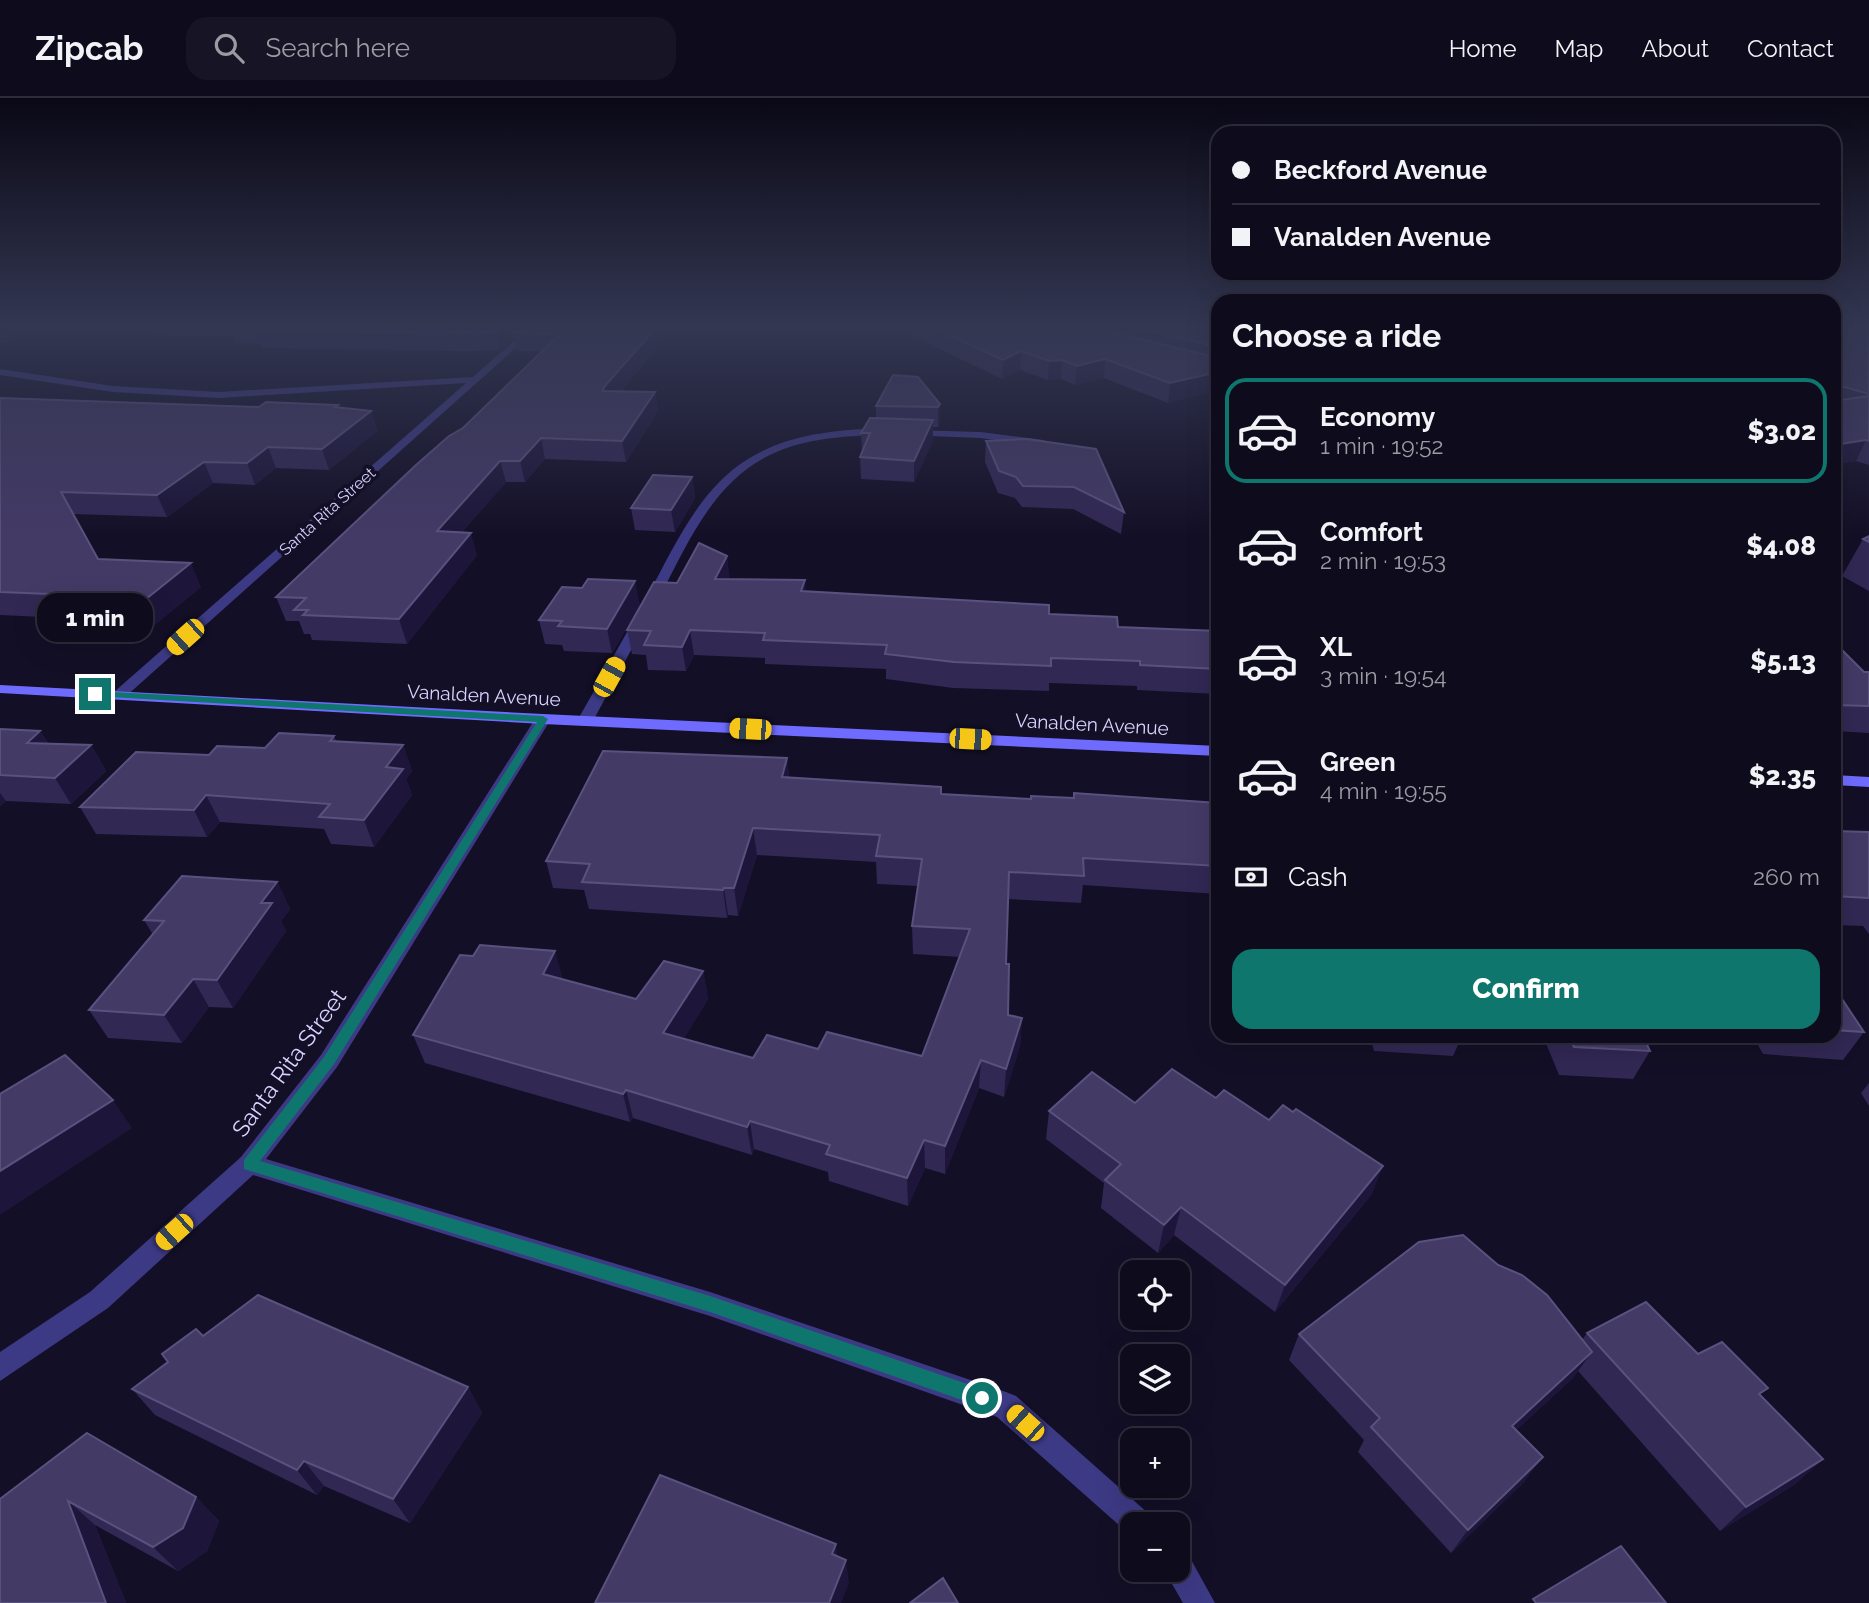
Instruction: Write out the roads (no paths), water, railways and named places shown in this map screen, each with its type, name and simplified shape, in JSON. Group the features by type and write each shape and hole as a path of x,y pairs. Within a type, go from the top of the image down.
{"main road":[{"name":"Vanalden Avenue","path":"0,689 543,719 1211,751"},
{"path":"1841,780 1869,782"}],"street":[{"name":"Santa Rita Street","path":"119,695 455,397"},
{"path":"585,721 693,524 721,488 749,462 790,442 824,435 897,433 991,436 1062,447"},
{"name":"Santa Rita Street","path":"0,1368 99,1300 249,1164 329,1061 543,719"},
{"path":"249,1164 710,1304 1006,1406 1125,1512"},
{"path":"1187,1582 1200,1603"}]}
